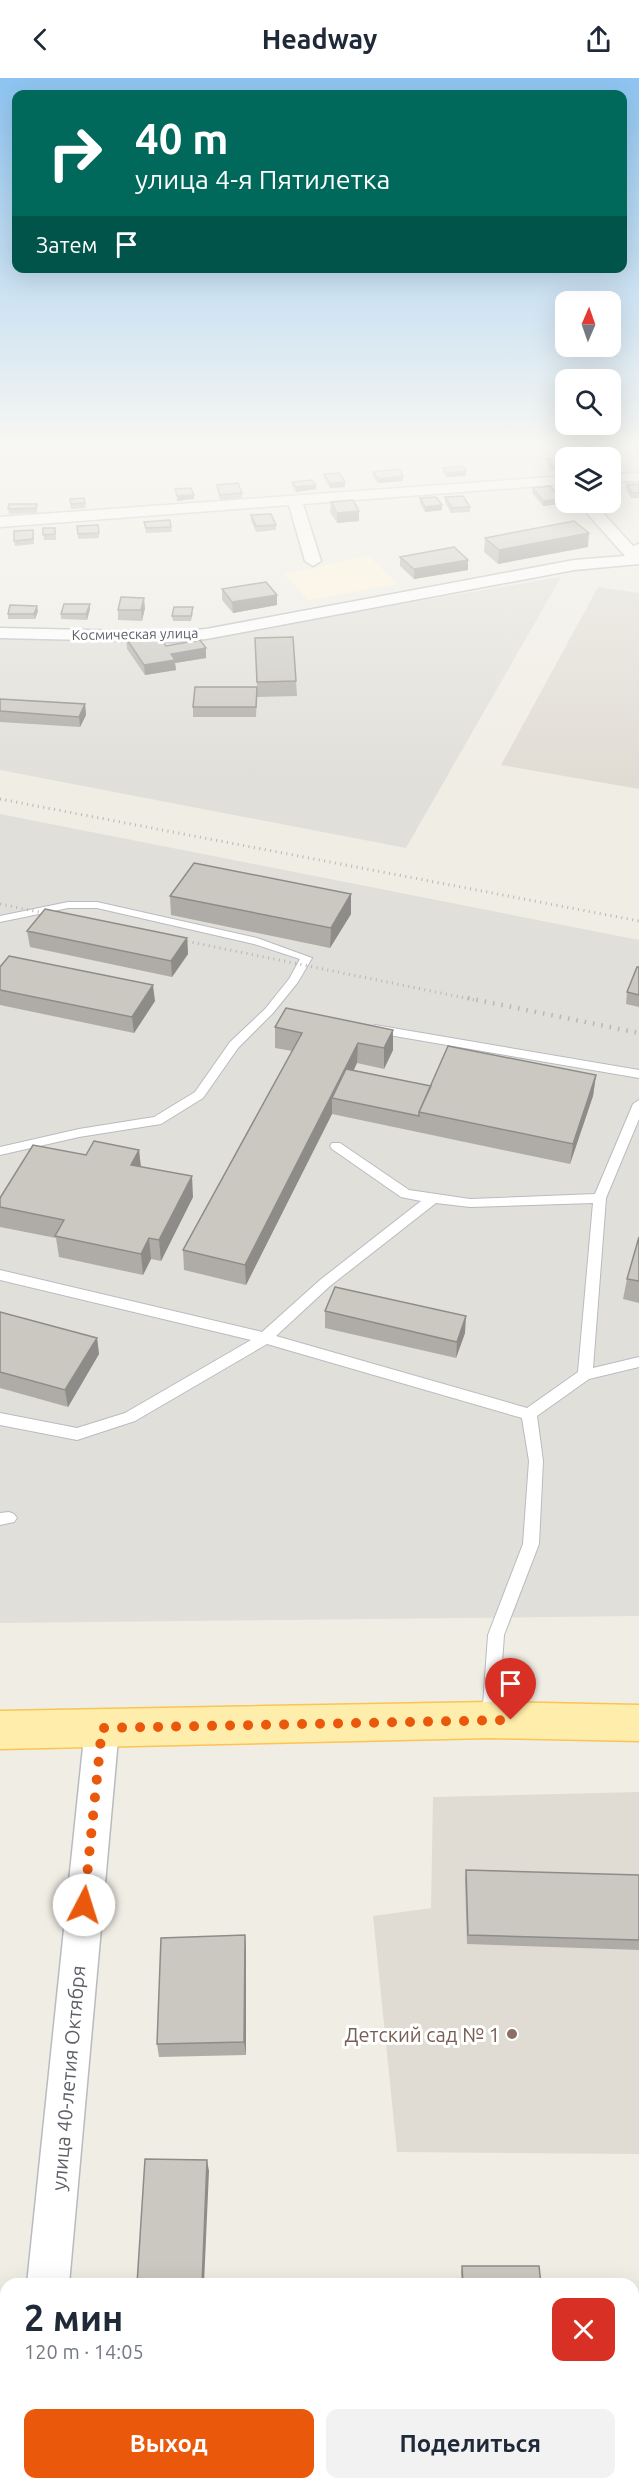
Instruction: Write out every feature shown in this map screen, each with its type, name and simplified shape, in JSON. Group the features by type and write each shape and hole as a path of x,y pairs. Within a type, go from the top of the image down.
{"main road":[{"path":"0,1730 490,1720 639,1723"}],"street":[{"name":"Космическая улица","path":"0,633 174,637 206,634 608,560"},
{"name":"улица 40-летия Октября","path":"49,2278 102,1728"}],"lane":[{"path":"0,919 68,905 97,905 257,940 306,958 274,1012 234,1044 199,1095 157,1121 79,1133 0,1151"},
{"path":"361,1027 639,1074"},
{"path":"585,1375 600,1198 639,1104"},
{"path":"336,1146 406,1194 470,1203 600,1198"},
{"path":"0,1419 77,1434 130,1417 265,1338 325,1283 433,1198"},
{"path":"0,1275 265,1338 529,1414"},
{"path":"529,1414 585,1375 639,1362"},
{"path":"490,1720 496,1635 531,1544 536,1461 529,1414"}],"shaded area":[{"path":"352,560 372,560 398,584 308,600 284,574"},
{"path":"561,577 406,848 0,770 0,637 185,640"},
{"path":"598,587 639,593 639,789 501,765"},
{"path":"0,814 639,940 639,1616 0,1623"},
{"name":"Детский сад № 1","path":"639,1792 639,2154 397,2152 373,1916 431,1908 433,1797"}],"building":[{"path":"403,560 468,560 414,569"},
{"path":"266,582 277,595 232,602 222,589"},
{"path":"121,597 144,598 141,610 118,610"},
{"path":"64,604 90,604 86,614 61,614"},
{"path":"10,605 37,606 34,614 8,614"},
{"path":"174,607 193,607 191,616 172,616"},
{"path":"157,633 166,646 200,640 206,648 171,654 175,660 144,665 126,638"},
{"path":"293,637 296,681 257,682 255,638"},
{"path":"195,687 257,687 256,707 193,707"},
{"path":"0,699 85,704 79,717 0,711"},
{"path":"194,863 351,894 331,928 170,896"},
{"path":"45,909 187,938 171,961 27,931"},
{"path":"9,956 153,985 132,1017 0,990 0,967"},
{"path":"637,967 639,967 639,995 627,992"},
{"path":"286,1008 393,1030 384,1048 358,1043 245,1265 183,1250 302,1033 275,1027"},
{"path":"448,1046 596,1075 573,1144 419,1112"},
{"path":"346,1069 431,1086 419,1116 332,1098"},
{"path":"94,1141 139,1150 131,1165 192,1176 159,1240 149,1238 141,1254 55,1236 64,1220 0,1207 0,1198 33,1145 86,1155"},
{"path":"639,1237 639,1281 627,1279"},
{"path":"335,1287 466,1316 457,1342 325,1311"},
{"path":"0,1312 97,1338 65,1390 0,1372"},
{"path":"466,1870 639,1875 639,1940 468,1935"},
{"path":"245,1935 244,2042 157,2044 161,1938"},
{"path":"145,2159 207,2160 202,2278 137,2278"},
{"path":"462,2266 539,2266 540,2278 463,2278"}],"railway":[{"path":"0,799 639,921"},
{"path":"0,904 59,916"},
{"path":"171,938 475,1000"},
{"path":"468,998 639,1033"}],"place":[{"name":"Детский сад № 1","path":"512,2034"}],"route":[{"path":"84,1905 102,1728 511,1720"}]}
